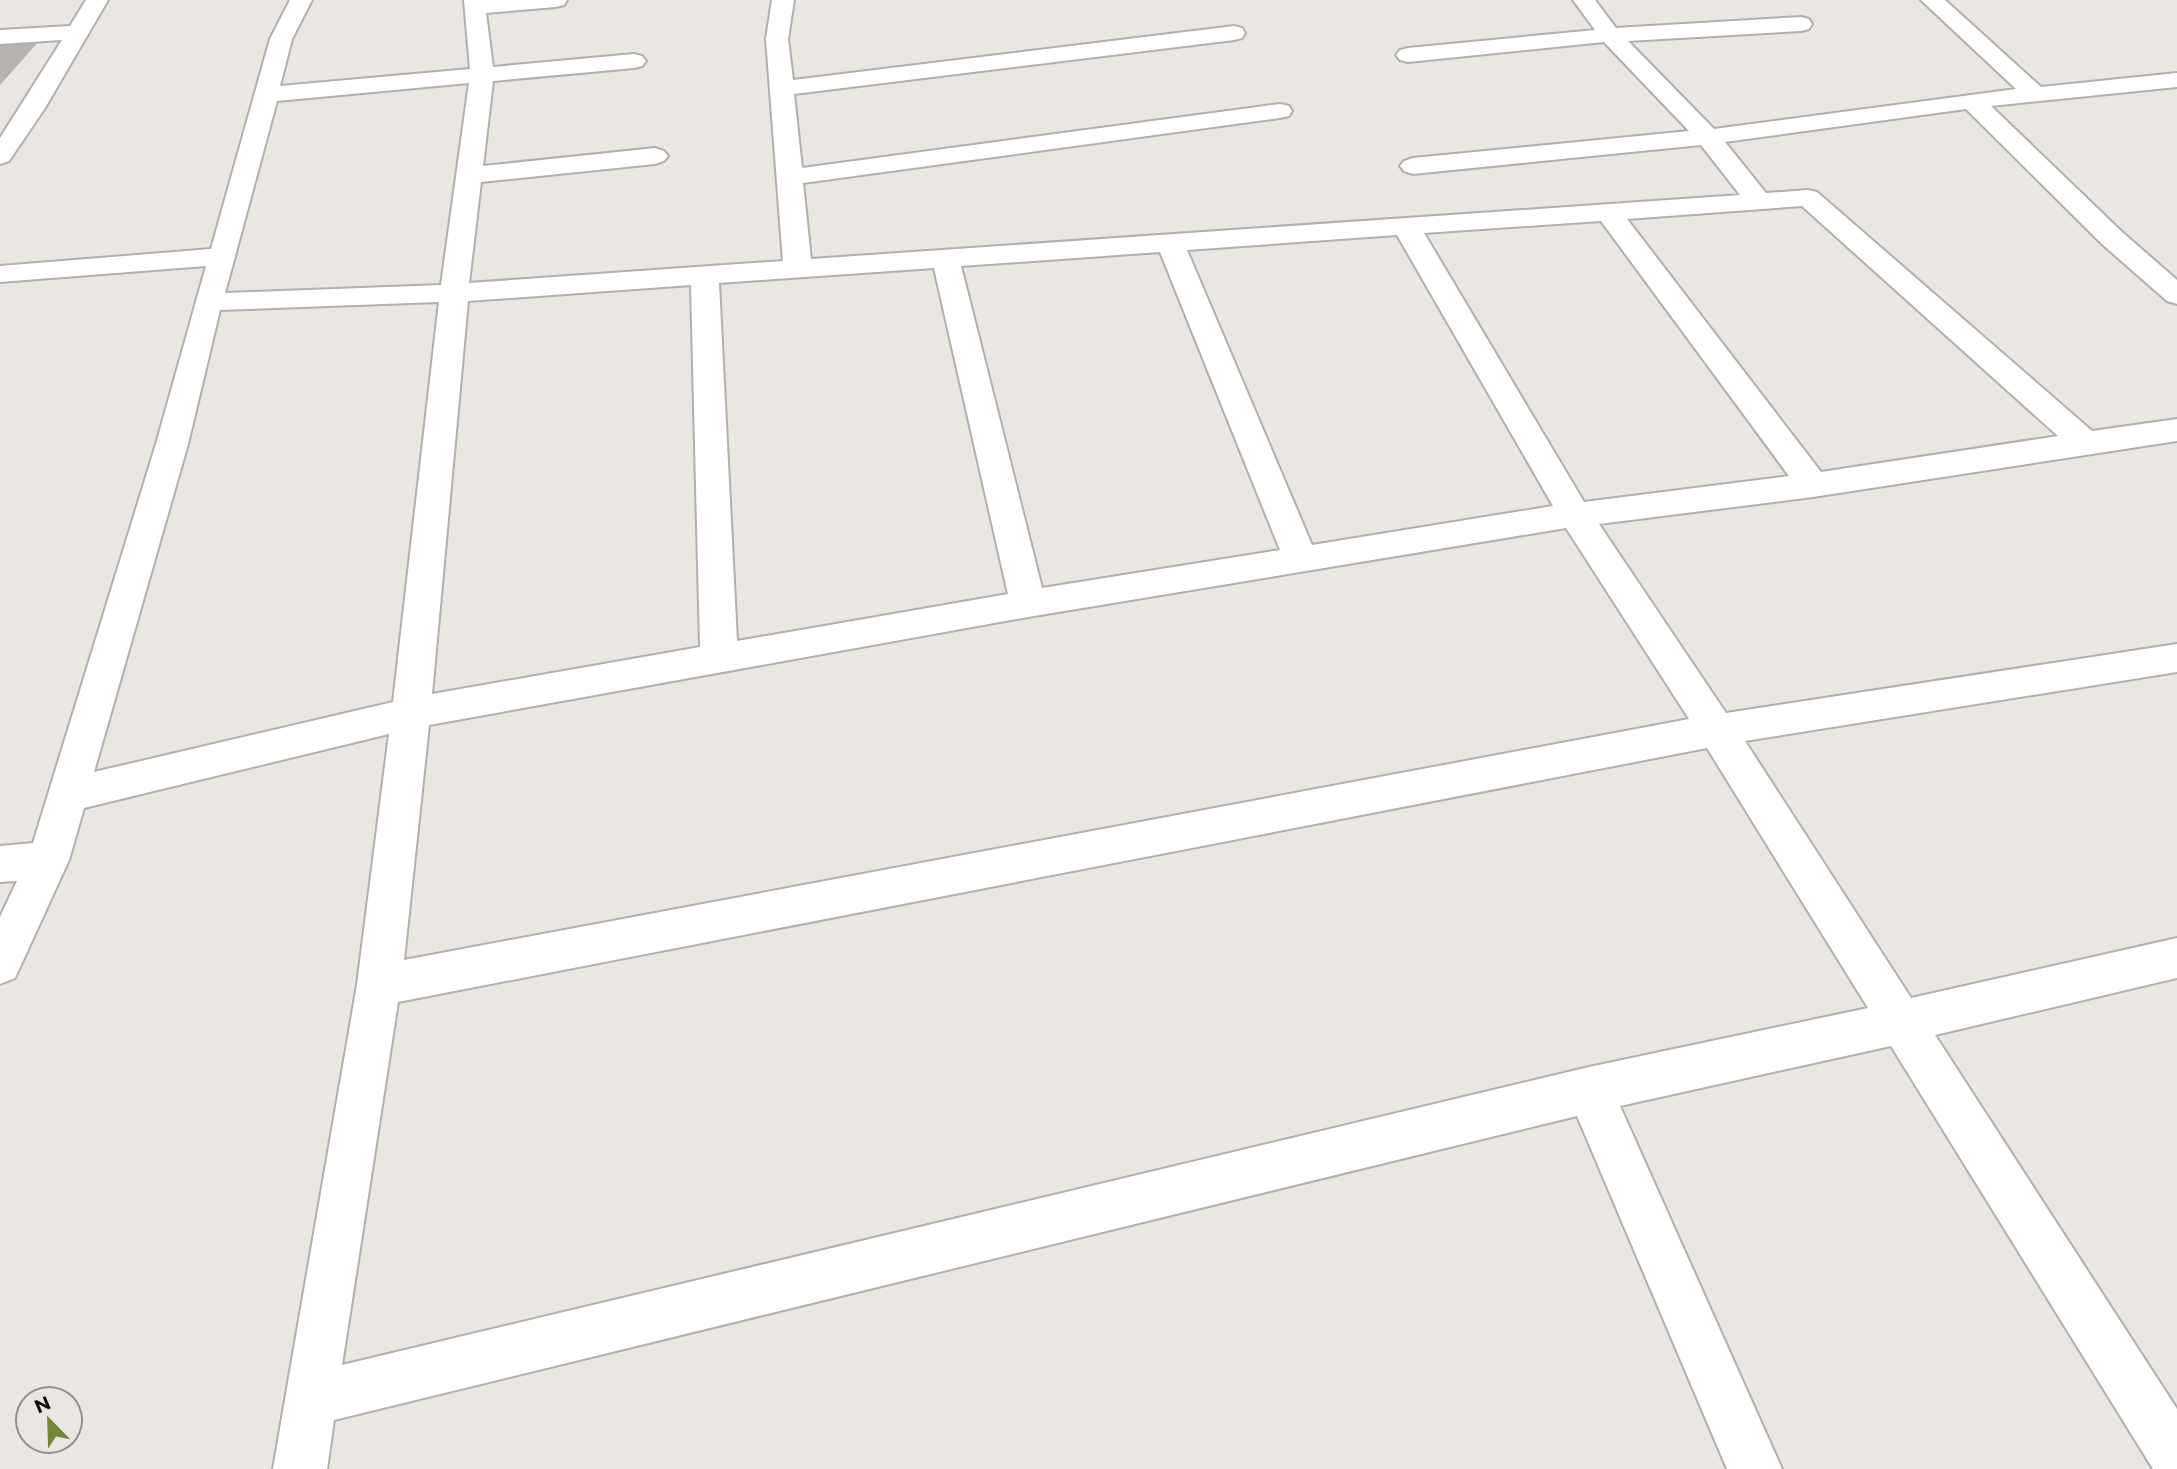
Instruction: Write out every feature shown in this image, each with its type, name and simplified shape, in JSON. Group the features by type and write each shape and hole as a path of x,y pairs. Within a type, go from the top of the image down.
{"street":[{"path":"0,156 97,0"},
{"path":"0,964 48,860 172,444 208,302 223,256 281,39 301,0"},
{"path":"300,1469 379,985 411,713 454,293 482,75 475,4 556,0"},
{"path":"783,0 777,38 798,270"},
{"path":"1584,0 1610,35 1708,137 1759,201"},
{"path":"1932,0 2034,93"},
{"path":"1408,55 1610,35 1801,24"},
{"path":"0,37 78,32"},
{"path":"782,88 1234,33"},
{"path":"266,95 634,61"},
{"path":"1413,166 1708,137 2034,93 2177,80"},
{"path":"2152,83 2177,103"},
{"path":"1972,101 2112,238 2177,295"},
{"path":"789,177 1280,111"},
{"path":"471,175 654,156"},
{"path":"208,302 454,293 1171,245 1808,198 2085,443"},
{"path":"1609,213 1813,485"},
{"path":"1407,228 1575,515 1717,730 2177,1458"},
{"path":"1171,245 1301,560"},
{"path":"0,274 223,256"},
{"path":"946,260 1028,604"},
{"path":"705,276 719,658"},
{"path":"67,795 411,713 1028,604 1575,515 1813,485 2177,430"},
{"path":"379,985 1717,730 2177,658"},
{"path":"0,864 48,860"},
{"path":"310,1399 1589,1090 1901,1023 2177,958"},
{"path":"1589,1090 1755,1469"}],"building":[{"path":"40,40 0,85 0,43"}]}
